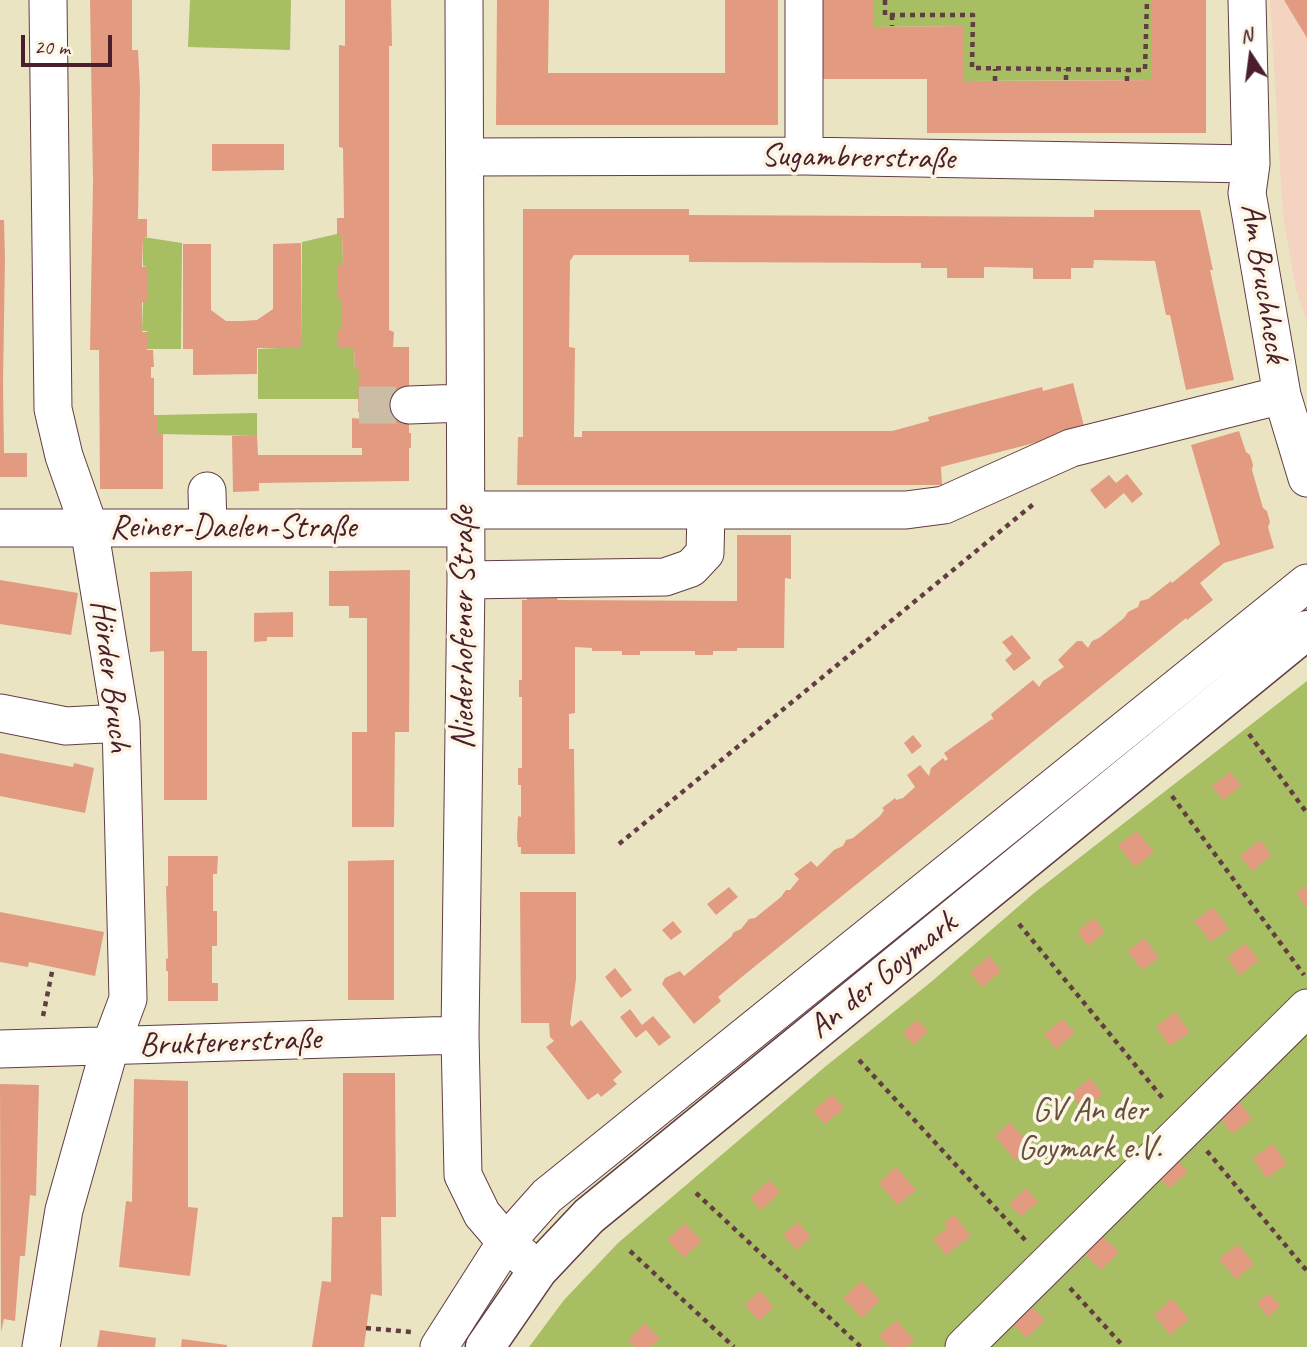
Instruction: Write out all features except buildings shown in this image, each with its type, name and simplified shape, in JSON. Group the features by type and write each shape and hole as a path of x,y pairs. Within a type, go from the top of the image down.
{"main road":[{"name":"An der Goymark","path":"485,1347 538,1270 589,1216 1307,630"}],"street":[{"name":"Hörder Bruch","path":"41,1347 64,1210 110,1047 128,999 121,723 89,527 64,456 53,409 48,0"},
{"name":"Niederhofener Straße","path":"464,0 466,580 460,1035 463,1175 482,1214 506,1242 538,1270"},
{"path":"804,0 804,156"},
{"name":"Am Bruchheck","path":"1247,0 1251,164 1247,193 1282,395 1307,478"},
{"name":"Sugambrerstraße","path":"465,157 804,156 1251,164"},
{"name":"Reiner-Daelen-Straße","path":"0,528 401,528 466,519 706,511 906,510 944,505 1070,448 1282,395"},
{"path":"409,405 464,403"},
{"path":"207,491 208,528"},
{"path":"466,580 664,577 691,568 705,553 706,511"},
{"name":"An der Goymark","path":"506,1242 547,1196 1307,583"},
{"path":"0,713 66,726 121,723"},
{"path":"964,1347 1307,1008"},
{"name":"Bruktererstraße","path":"0,1049 460,1035"},
{"path":"426,1339 506,1242"}],"path":[{"path":"886,0 885,15 972,15 972,68 1127,70 1145,70 1149,29 1147,0"},
{"path":"892,15 892,26"},
{"path":"964,50 972,49"},
{"path":"995,69 995,80"},
{"path":"1066,69 1066,80"},
{"path":"1127,70 1127,80"},
{"path":"619,844 1038,501"},
{"path":"1249,734 1307,813"},
{"path":"1172,796 1307,979"},
{"path":"1019,924 1307,1271"},
{"path":"37,1048 53,967"},
{"path":"859,1060 1124,1347"},
{"path":"696,1193 861,1347"},
{"path":"630,1251 734,1347"},
{"path":"366,1328 426,1339"}],"shaded area":[{"path":"1270,0 1307,0 1307,324 1296,289 1283,216"}],"green space":[{"path":"190,0 291,0 290,50 188,47"},
{"path":"873,0 1152,0 1152,80 964,81 964,26 873,27"},
{"path":"337,234 342,236 343,265 337,265 337,300 342,300 342,329 337,329 337,347 354,347 355,370 359,370 359,399 258,399 258,349 301,347 302,242"},
{"path":"143,237 182,243 181,349 147,349 147,331 142,331 143,302 147,302 147,267 143,266"},
{"path":"257,413 257,436 158,434 158,415"},
{"name":"GV An der Goymark e.V.","path":"1307,681 1307,1347 529,1347 564,1300 618,1243 1034,893"}],"tunnel":[{"path":"359,405 409,405"}]}
